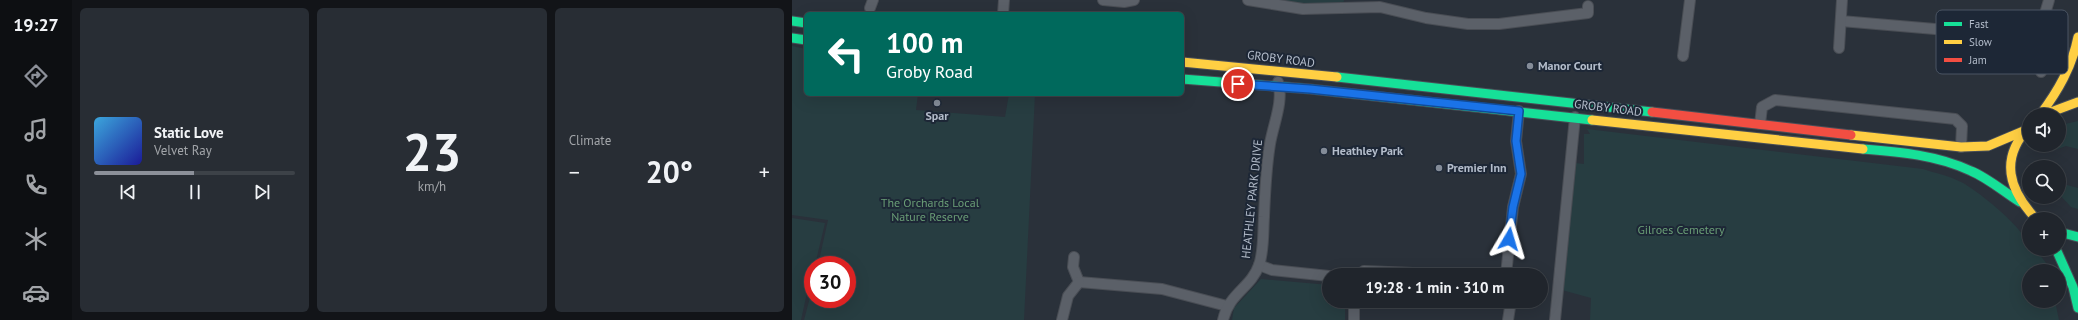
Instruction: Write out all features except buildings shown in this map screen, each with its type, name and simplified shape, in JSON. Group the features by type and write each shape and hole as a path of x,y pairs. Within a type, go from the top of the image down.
{"main road":[{"path":"792,21 804,22"},
{"path":"2068,72 2078,37"},
{"path":"792,38 804,40"},
{"name":"GROBY ROAD","path":"1184,62 1275,70 1536,101 1760,124 1961,147 1988,146 2022,131"},
{"path":"2047,108 2067,74"},
{"name":"GROBY ROAD","path":"1184,79 1280,88 1310,89 1575,117 1726,135 1917,154 1972,171 2020,202"},
{"path":"2061,108 2078,102"},
{"path":"2022,138 2011,159 2009,173 2010,181 2020,202 2029,212"},
{"path":"2066,234 2078,237"},
{"path":"2059,256 2073,287 2078,308"}],"street":[{"path":"1003,12 1004,0"},
{"path":"1103,0 1124,2 1134,0"},
{"path":"1248,0 1303,9 1380,3 1426,18 1468,24 1499,24 1588,13 1588,6"},
{"path":"1683,56 1690,0"},
{"path":"1839,48 1842,0"},
{"path":"2046,10 2049,0"},
{"path":"1841,21 1935,29"},
{"name":"HEATHLEY PARK DRIVE","path":"1227,306 1246,286 1259,265 1263,241 1265,185 1280,88 1275,70"},
{"path":"1760,124 1762,107 1775,100 1955,119 1962,126 1961,147"},
{"path":"1507,268 1513,207 1521,174 1516,141 1519,111"},
{"path":"1555,320 1575,117"},
{"path":"1074,257 1073,267 1079,282"},
{"path":"1259,265 1272,270 1322,275"},
{"path":"1079,282 1162,289 1227,306 1224,320"},
{"path":"1062,320 1068,296 1079,282"},
{"path":"1354,308 1354,320"},
{"path":"1508,320 1510,308"}],"green space":[{"path":"1248,0 1344,0 1343,4 1324,8"},
{"name":"The Orchards Local Nature Reserve","path":"792,46 804,49 804,96 918,96 916,110 1005,117 1009,96 1035,96 1024,320 804,320 807,308 856,308 856,256 820,256 828,220 792,215"},
{"path":"2078,121 2078,149 2066,146 2066,124"},
{"name":"Gilroes Cemetery","path":"1587,129 1923,169 1952,178 1969,186 1990,202 2021,232 2022,256 2041,256 2047,264 2022,264 2022,308 2056,308 2059,320 1590,320 1591,298 1562,290 1575,163 1584,164 1584,134 1590,134"},
{"path":"2066,185 2078,188 2078,209 2071,207 2066,202"},
{"path":"792,218 825,223 817,256 804,256 804,306 801,320 792,320"},
{"path":"1261,279 1322,284 1322,308 1345,308 1345,320 1232,320 1234,308"}],"traffic: fast":[{"path":"792,21 804,23"},
{"path":"792,38 804,40"},
{"path":"1337,77 1652,112"},
{"path":"1184,79 1310,89 1592,120"},
{"path":"1863,149 1891,151 1945,161 1984,177 2020,202"},
{"path":"2066,234 2078,237"},
{"path":"2059,256 2073,287 2078,308"}],"traffic: slow":[{"path":"2068,69 2078,37"},
{"path":"1184,62 1337,77"},
{"path":"2045,108 2066,74"},
{"path":"2062,108 2078,102"},
{"path":"1592,120 1863,149"},
{"path":"1851,135 1961,147 1988,146 2022,132"},
{"path":"2022,136 2014,151 2011,163 2011,174 2019,197 2030,212"}],"traffic: jam":[{"path":"1652,112 1851,135"}],"place":[{"name":"Manor Court","path":"1530,66"},
{"name":"Spar","path":"937,103"},
{"name":"Heathley Park","path":"1324,151"},
{"name":"Premier Inn","path":"1439,168"}],"route":[{"path":"1238,84 1310,89 1519,111 1516,141 1521,174 1513,207 1509,239"}]}
